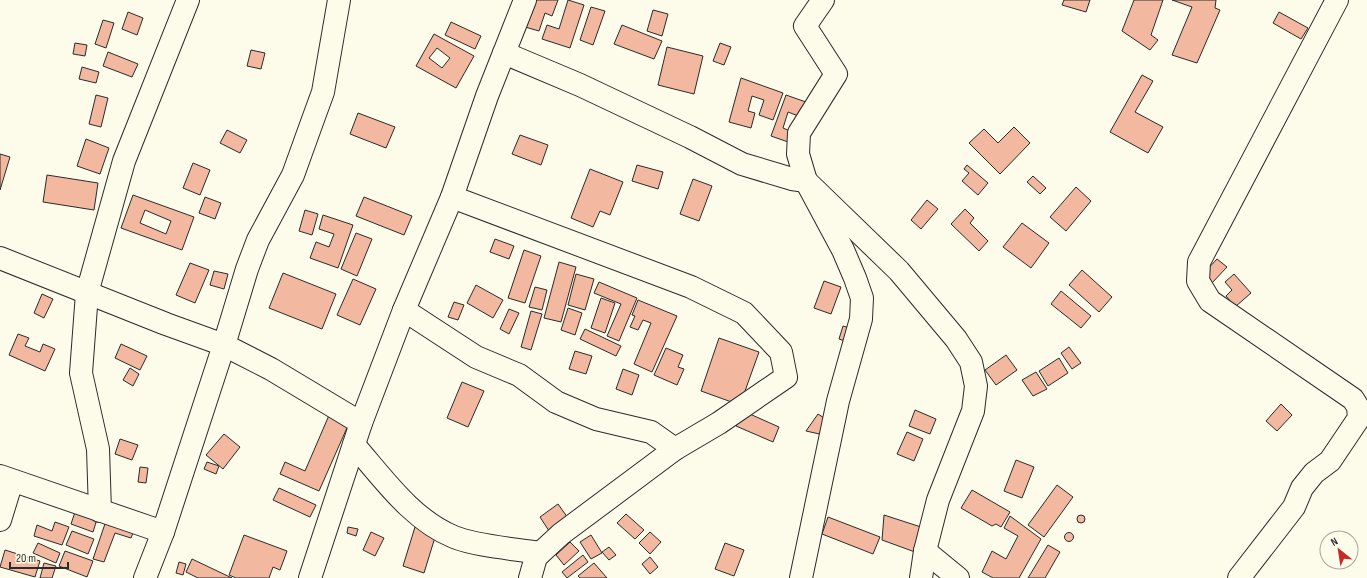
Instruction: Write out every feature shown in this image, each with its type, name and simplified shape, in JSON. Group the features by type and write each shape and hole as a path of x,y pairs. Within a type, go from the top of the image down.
{"street":[{"path":"100,510 98,449 81,373 87,293 124,161 188,0"},
{"path":"145,578 163,532 250,261 258,240 293,175 320,98 339,0"},
{"path":"310,578 361,423 404,310 452,197 504,53 525,0"},
{"path":"801,578 838,402 861,319 862,298 842,250 806,181 798,154 799,133 836,74 805,26 823,0"},
{"path":"1239,578 1294,507 1302,488 1314,473 1330,461 1359,418 1358,407 1353,398 1210,301 1198,281 1199,262 1337,0"},
{"path":"504,53 587,88 690,137 742,164 792,179 806,181 899,270 956,339 971,362 976,386 973,411 938,500 925,551 921,578"},
{"path":"452,197 691,287 744,313 781,352 786,377 719,423 675,449 561,534 536,557 530,578"},
{"path":"0,258 224,345 271,369 361,423"},
{"path":"404,310 476,357 519,375 556,402 596,419 651,432 675,449"},
{"path":"354,445 415,512 444,532 462,540 540,553"},
{"path":"0,520 6,478 163,532"},
{"path":"925,551 958,578"}],"building":[{"path":"535,0 558,0 552,16 545,13 539,31 525,27"},
{"path":"568,0 584,5 570,48 542,39 547,25 559,29"},
{"path":"1064,0 1090,0 1086,12 1062,5"},
{"path":"1134,0 1163,0 1151,35 1158,40 1150,50 1122,31"},
{"path":"1172,0 1216,0 1215,8 1220,10 1197,63 1172,55 1192,7"},
{"path":"591,7 605,11 593,45 580,40"},
{"path":"653,10 668,14 662,36 647,31"},
{"path":"128,12 143,18 137,35 122,29"},
{"path":"1279,12 1308,28 1301,39 1273,23"},
{"path":"103,20 114,23 106,48 95,44"},
{"path":"451,22 481,36 475,49 445,35"},
{"path":"622,25 662,41 654,59 614,44"},
{"path":"434,34 474,56 456,88 416,66","holes":["437,48 450,58 442,68 429,58"]},
{"path":"75,43 87,45 85,56 73,54"},
{"path":"720,43 731,47 724,65 713,61"},
{"path":"667,47 703,56 694,94 658,85"},
{"path":"251,50 265,53 261,69 247,66"},
{"path":"108,52 138,64 132,77 103,66"},
{"path":"82,67 99,72 96,83 79,79"},
{"path":"1142,75 1153,81 1135,112 1163,127 1148,153 1110,132"},
{"path":"741,78 783,93 773,120 759,115 764,100 752,96 748,111 755,113 751,128 729,122"},
{"path":"96,95 108,98 101,127 89,124"},
{"path":"786,95 806,102 801,117 788,112 783,128 795,133 791,143 771,136"},
{"path":"358,113 395,127 386,148 350,134"},
{"path":"1014,127 1030,143 1000,174 969,143 984,129 998,143"},
{"path":"227,130 247,140 240,153 220,143"},
{"path":"520,135 548,145 541,165 512,154"},
{"path":"86,139 109,148 100,174 77,166"},
{"path":"0,154 10,157 0,190"},
{"path":"193,163 210,170 200,195 183,188"},
{"path":"637,165 663,172 658,189 632,181"},
{"path":"967,165 988,183 978,195 962,181 969,173 964,169"},
{"path":"590,169 623,182 610,215 600,211 593,227 571,218"},
{"path":"47,175 98,183 94,210 43,202"},
{"path":"1033,176 1046,188 1040,194 1027,182"},
{"path":"693,179 712,186 699,221 680,214"},
{"path":"1076,187 1091,201 1066,231 1050,217"},
{"path":"133,195 194,217 182,250 121,228","holes":["145,210 171,221 166,234 140,223"]},
{"path":"205,197 221,203 215,219 199,213"},
{"path":"364,197 412,216 404,235 356,216"},
{"path":"927,200 938,209 921,229 911,220"},
{"path":"965,209 974,218 970,223 988,241 979,251 951,224"},
{"path":"305,210 318,214 312,235 299,231"},
{"path":"323,215 353,225 338,268 310,258 316,242 329,247 334,234 319,229"},
{"path":"1022,223 1049,243 1031,268 1003,247"},
{"path":"356,233 372,239 357,276 341,269"},
{"path":"495,239 514,246 509,259 490,252"},
{"path":"524,250 541,256 525,303 508,298"},
{"path":"1217,259 1227,267 1211,284 1202,275"},
{"path":"559,262 576,267 561,322 544,318"},
{"path":"190,263 209,270 195,303 176,295"},
{"path":"1082,270 1112,297 1099,312 1069,285"},
{"path":"214,271 228,274 224,289 210,285"},
{"path":"283,273 336,294 322,329 269,308"},
{"path":"576,274 594,279 585,310 568,305"},
{"path":"1234,274 1251,293 1235,307 1226,296 1232,290 1225,282"},
{"path":"353,279 376,289 360,325 337,315"},
{"path":"824,281 841,287 831,314 814,308"},
{"path":"599,282 637,298 619,341 607,336 621,304 594,293"},
{"path":"476,285 503,300 493,318 467,303"},
{"path":"535,287 547,290 542,310 529,307"},
{"path":"1061,291 1091,316 1081,328 1051,304"},
{"path":"42,294 53,299 44,318 34,313"},
{"path":"601,298 615,303 605,333 591,328"},
{"path":"638,300 677,316 652,372 634,364 651,323 643,320 638,330 630,327 635,316 632,315"},
{"path":"454,302 464,305 458,320 448,317"},
{"path":"568,308 582,313 575,335 561,330"},
{"path":"509,309 519,313 509,334 500,329"},
{"path":"531,311 542,314 531,350 521,347"},
{"path":"843,326 853,329 848,342 839,339"},
{"path":"585,329 621,346 616,356 580,339"},
{"path":"18,334 29,338 25,346 40,352 43,344 55,349 45,371 9,355"},
{"path":"719,338 759,352 740,405 701,391"},
{"path":"121,344 147,356 140,370 115,358"},
{"path":"1069,347 1081,363 1072,369 1061,353"},
{"path":"666,348 683,355 678,367 684,369 677,385 654,375"},
{"path":"575,351 592,356 586,374 569,369"},
{"path":"1006,355 1017,370 996,385 985,370"},
{"path":"1059,358 1068,373 1048,386 1039,371"},
{"path":"130,368 139,374 133,386 123,380"},
{"path":"623,369 639,375 632,395 616,389"},
{"path":"1036,372 1047,389 1033,396 1022,380"},
{"path":"462,382 484,391 468,427 447,418"},
{"path":"1281,404 1292,415 1277,431 1266,421"},
{"path":"915,410 936,419 930,434 909,426"},
{"path":"743,411 779,427 773,442 736,426"},
{"path":"330,413 350,421 319,491 280,474 285,462 305,471"},
{"path":"818,414 827,420 824,435 806,431"},
{"path":"907,432 923,439 914,461 897,454"},
{"path":"224,434 240,447 223,469 206,455"},
{"path":"120,439 138,445 132,460 115,454"},
{"path":"1016,460 1034,467 1022,498 1004,491"},
{"path":"207,462 219,466 216,474 204,469"},
{"path":"140,467 148,468 146,483 138,482"},
{"path":"1057,485 1073,497 1044,537 1028,525"},
{"path":"279,488 316,505 310,517 273,500"},
{"path":"972,490 1010,512 1001,527 996,524 992,526 961,508"},
{"path":"558,504 568,518 549,531 540,517"},
{"path":"76,509 98,516 93,532 71,524"},
{"path":"626,514 644,530 635,539 617,523"},
{"path":"108,515 136,525 131,538 115,533 104,562 93,559"},
{"path":"884,515 924,528 915,552 882,540"},
{"path":"1081,515 1084,516 1084,522 1081,523 1078,522 1077,519 1078,516"},
{"path":"1010,516 1041,539 1019,578 993,578 982,572 992,551 1006,559 1018,536 1004,528"},
{"path":"828,517 880,537 873,554 822,534"},
{"path":"55,522 69,527 62,545 34,536 37,525 52,531"},
{"path":"348,527 358,529 356,536 347,533"},
{"path":"415,527 436,534 424,573 403,566"},
{"path":"72,531 94,539 88,554 66,545"},
{"path":"371,532 384,538 375,556 363,550"},
{"path":"650,532 661,542 650,554 639,543"},
{"path":"1067,533 1071,533 1073,537 1071,541 1067,541 1065,539 1065,535"},
{"path":"244,535 287,551 280,570 273,567 269,578 236,578 229,575"},
{"path":"591,535 602,553 591,559 580,542"},
{"path":"570,542 579,551 564,565 556,555"},
{"path":"38,543 60,553 56,563 33,553"},
{"path":"725,543 744,550 734,576 715,569"},
{"path":"1048,545 1060,552 1045,578 1028,578"},
{"path":"609,547 616,555 609,560 602,552"},
{"path":"5,550 40,561 35,577 0,567"},
{"path":"65,551 93,561 87,577 59,566"},
{"path":"583,555 588,562 567,578 562,572"},
{"path":"650,557 658,567 650,574 642,564"},
{"path":"192,559 232,578 198,578 186,572"},
{"path":"179,562 186,564 183,575 176,573"},
{"path":"44,563 56,566 52,578 40,578"},
{"path":"594,563 607,578 580,578 578,576"}]}
